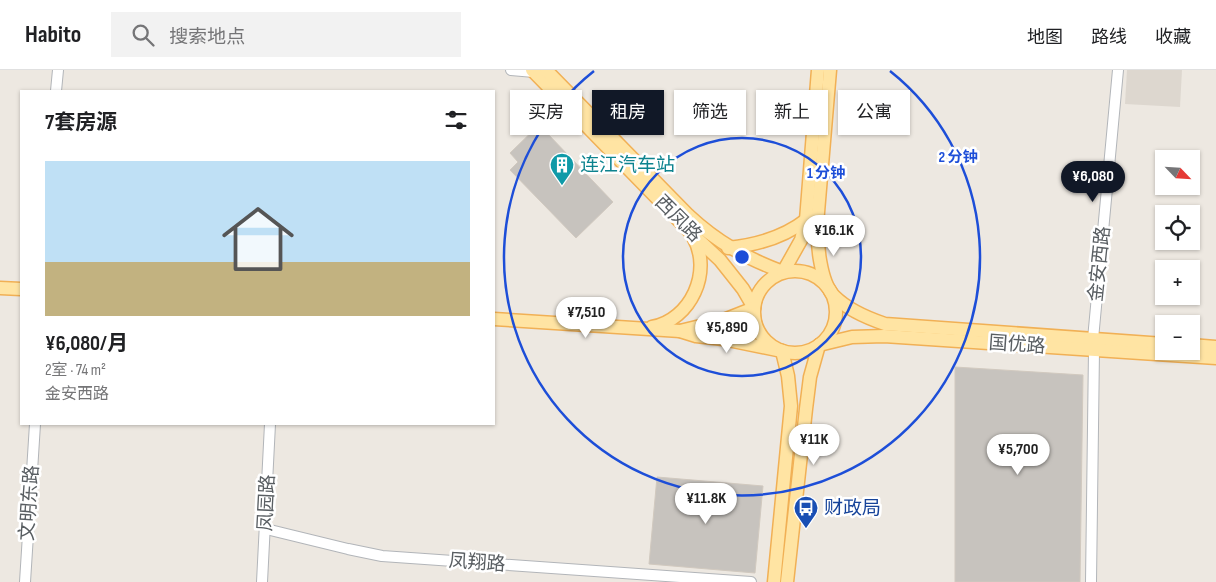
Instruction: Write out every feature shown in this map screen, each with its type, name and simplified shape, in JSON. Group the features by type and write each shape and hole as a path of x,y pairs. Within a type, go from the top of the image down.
{"main road":[{"path":"784,272 801,240 806,220 818,70"},
{"path":"495,319 680,331 696,336 723,339 794,353 807,351 818,346 827,338 833,328 836,317 836,306 822,267 817,244 830,70"},
{"name":"西凤路","path":"537,71 691,233 728,268 754,308"},
{"name":"西凤路","path":"537,71 707,233 728,248 752,260 784,272"},
{"path":"728,248 769,240 794,229 806,220"},
{"path":"642,329 658,326 675,316 683,309 695,292 701,274 701,260 696,242 691,233"},
{"path":"782,350 772,346 764,338 758,329 755,319 754,308 756,298 767,282 784,272 795,270 807,272 818,277 832,295"},
{"path":"0,288 20,289"},
{"name":"国优路","path":"832,295 858,313 885,324 1216,358"},
{"path":"680,331 722,320 754,308"},
{"name":"国优路","path":"818,346 852,337 884,336 1093,345 1155,344"},
{"path":"787,582 810,377 818,346"},
{"path":"1200,346 1216,347"},
{"path":"774,582 791,406 788,376 782,350"}],"street":[{"path":"56,90 58,70"},
{"path":"511,70 537,71"},
{"name":"金安西路","path":"1091,582 1093,345 1118,70"},
{"name":"文明东路","path":"25,582 35,425"},
{"name":"凤园路","path":"262,582 270,425"},
{"name":"凤翔路","path":"266,529 382,556 752,582"}],"shaded area":[{"path":"1127,70 1182,70 1180,107 1125,104"}],"building":[{"name":"连江汽车站","path":"529,135 549,135 613,202 576,238 510,170 518,162 510,153"},
{"path":"955,367 1083,375 1080,582 955,582"},
{"path":"657,477 763,486 755,573 649,564"}],"place":[{"name":"连江汽车站","path":"562,186"},
{"name":"财政局","path":"806,529"}]}
